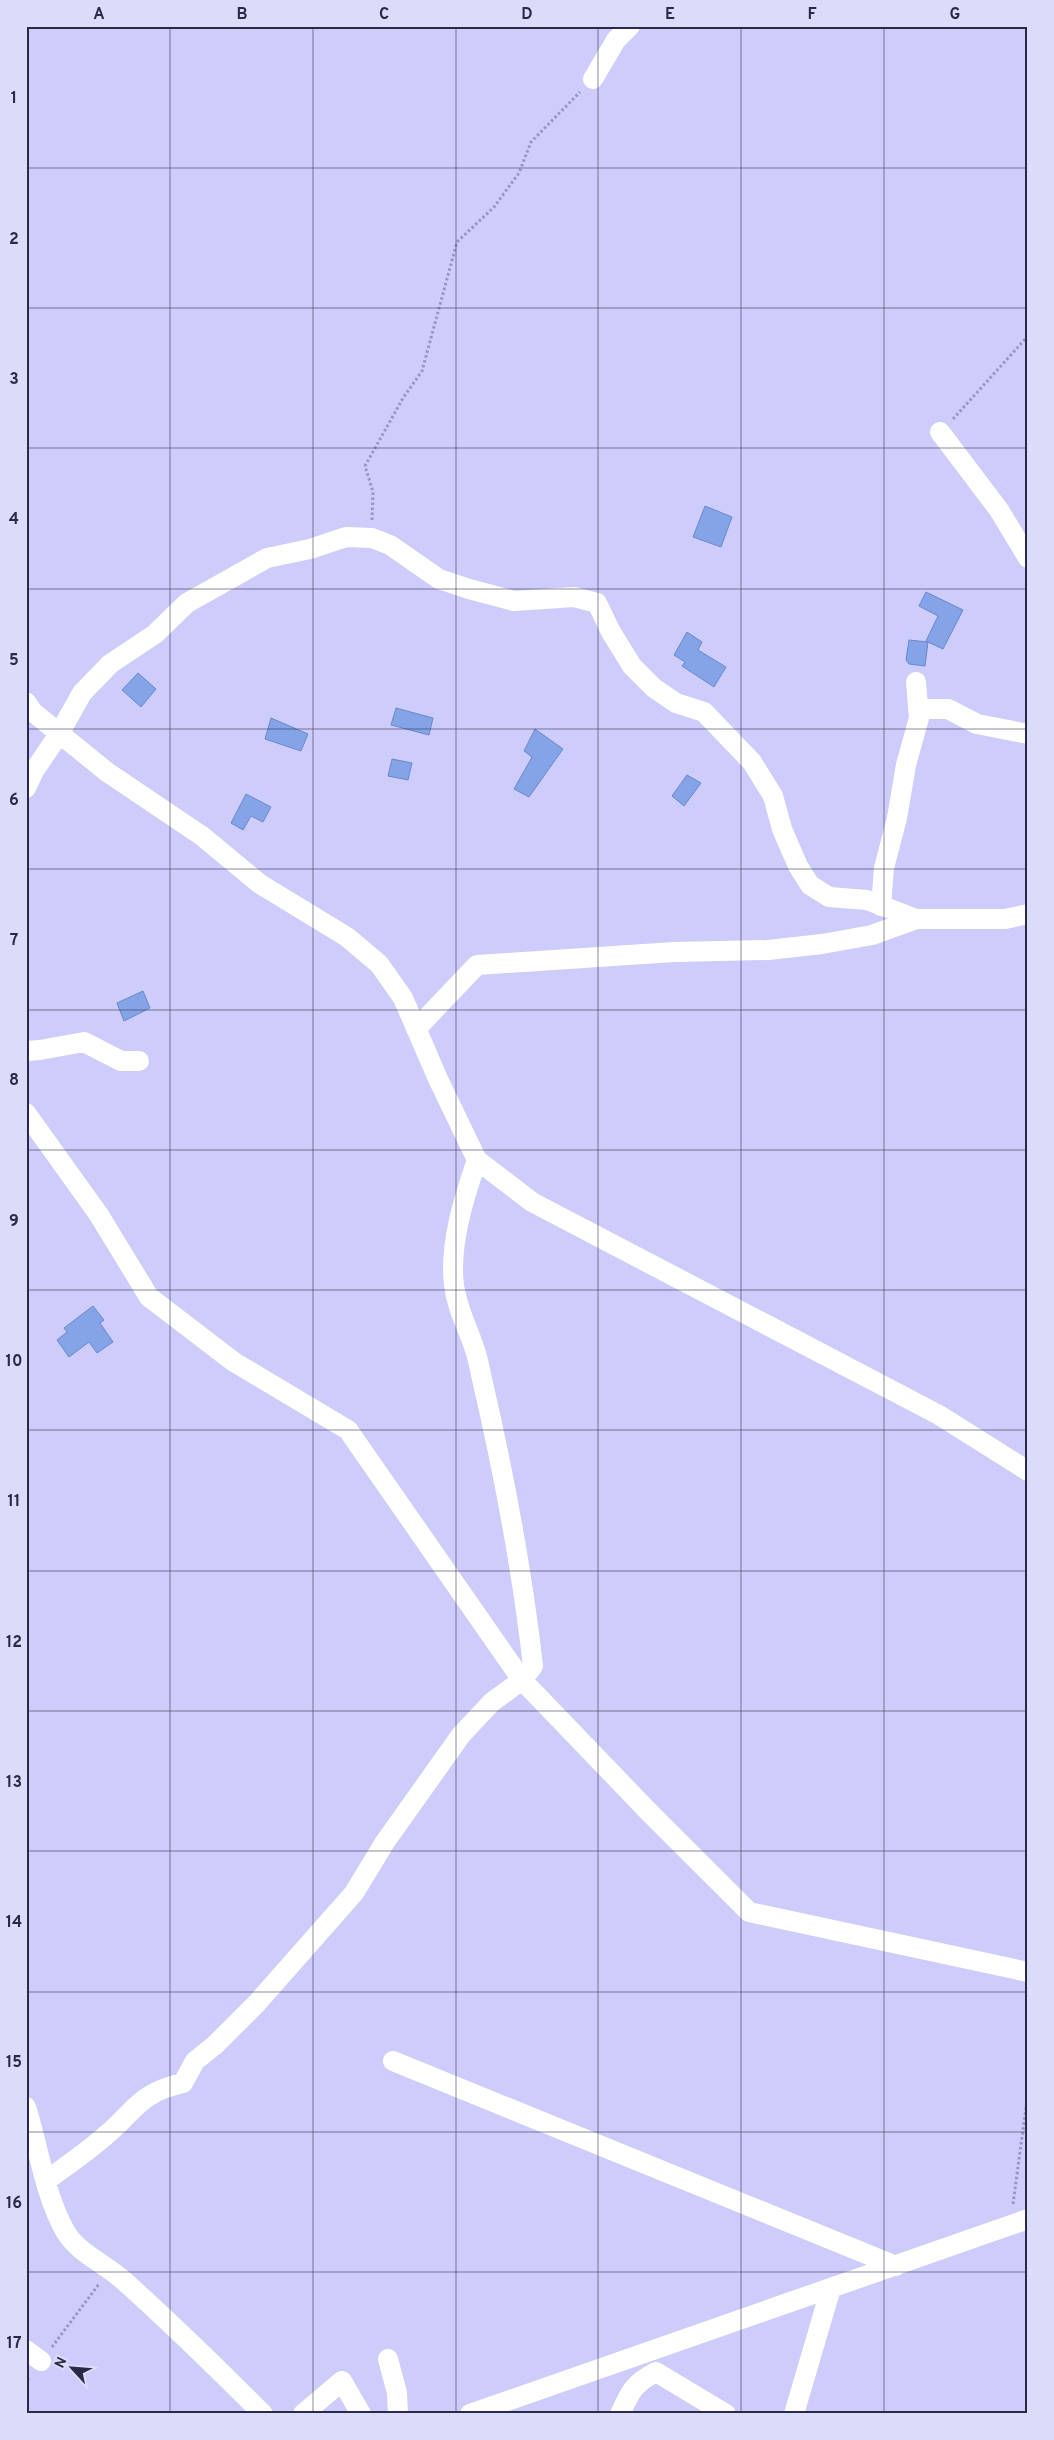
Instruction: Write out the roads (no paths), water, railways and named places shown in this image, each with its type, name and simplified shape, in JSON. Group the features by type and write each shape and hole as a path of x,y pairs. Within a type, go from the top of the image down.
{"street":[{"path":"593,79 616,40 630,26"},
{"path":"940,432 999,510 1028,558"},
{"path":"26,788 34,771 59,734 82,693 110,664 155,634 187,603 267,558 310,549 346,537 372,538 390,545 439,579 469,590 514,601 574,598 597,604 611,632 632,666 654,688 676,703 704,712 752,762 773,796 782,829 798,866 810,885 829,897 867,900 916,920"},
{"path":"881,906 884,868 897,818 906,765 919,718 916,682"},
{"path":"26,702 33,712 107,772 202,836 260,884 347,937 379,964 403,998 438,1079 477,1160 532,1202 939,1415 1028,1471"},
{"path":"918,709 948,710 977,724 1028,734"},
{"path":"416,1029 477,964 674,952 768,950 822,944 872,935 916,920 1005,919 1028,914"},
{"path":"26,1051 84,1042 121,1061 139,1061"},
{"path":"26,1114 99,1215 149,1297 234,1362 348,1430 522,1680 647,1810 749,1912 1028,1972"},
{"path":"46,2180 104,2138 141,2100 162,2088 183,2083 195,2061 257,2003 354,1893 385,1842 461,1735 492,1702 522,1680 533,1666 527,1610 498,1449 475,1349 460,1312 454,1284 455,1245 461,1204 477,1160"},
{"path":"393,2061 896,2266"},
{"path":"26,2107 46,2180 66,2232 82,2250 110,2270 186,2336 263,2414"},
{"path":"470,2414 1019,2222"},
{"path":"794,2414 831,2288"},
{"path":"388,2359 397,2393 398,2414"},
{"path":"620,2414 630,2390 641,2379 656,2372 726,2414"},
{"path":"303,2414 342,2381 361,2414"}]}
